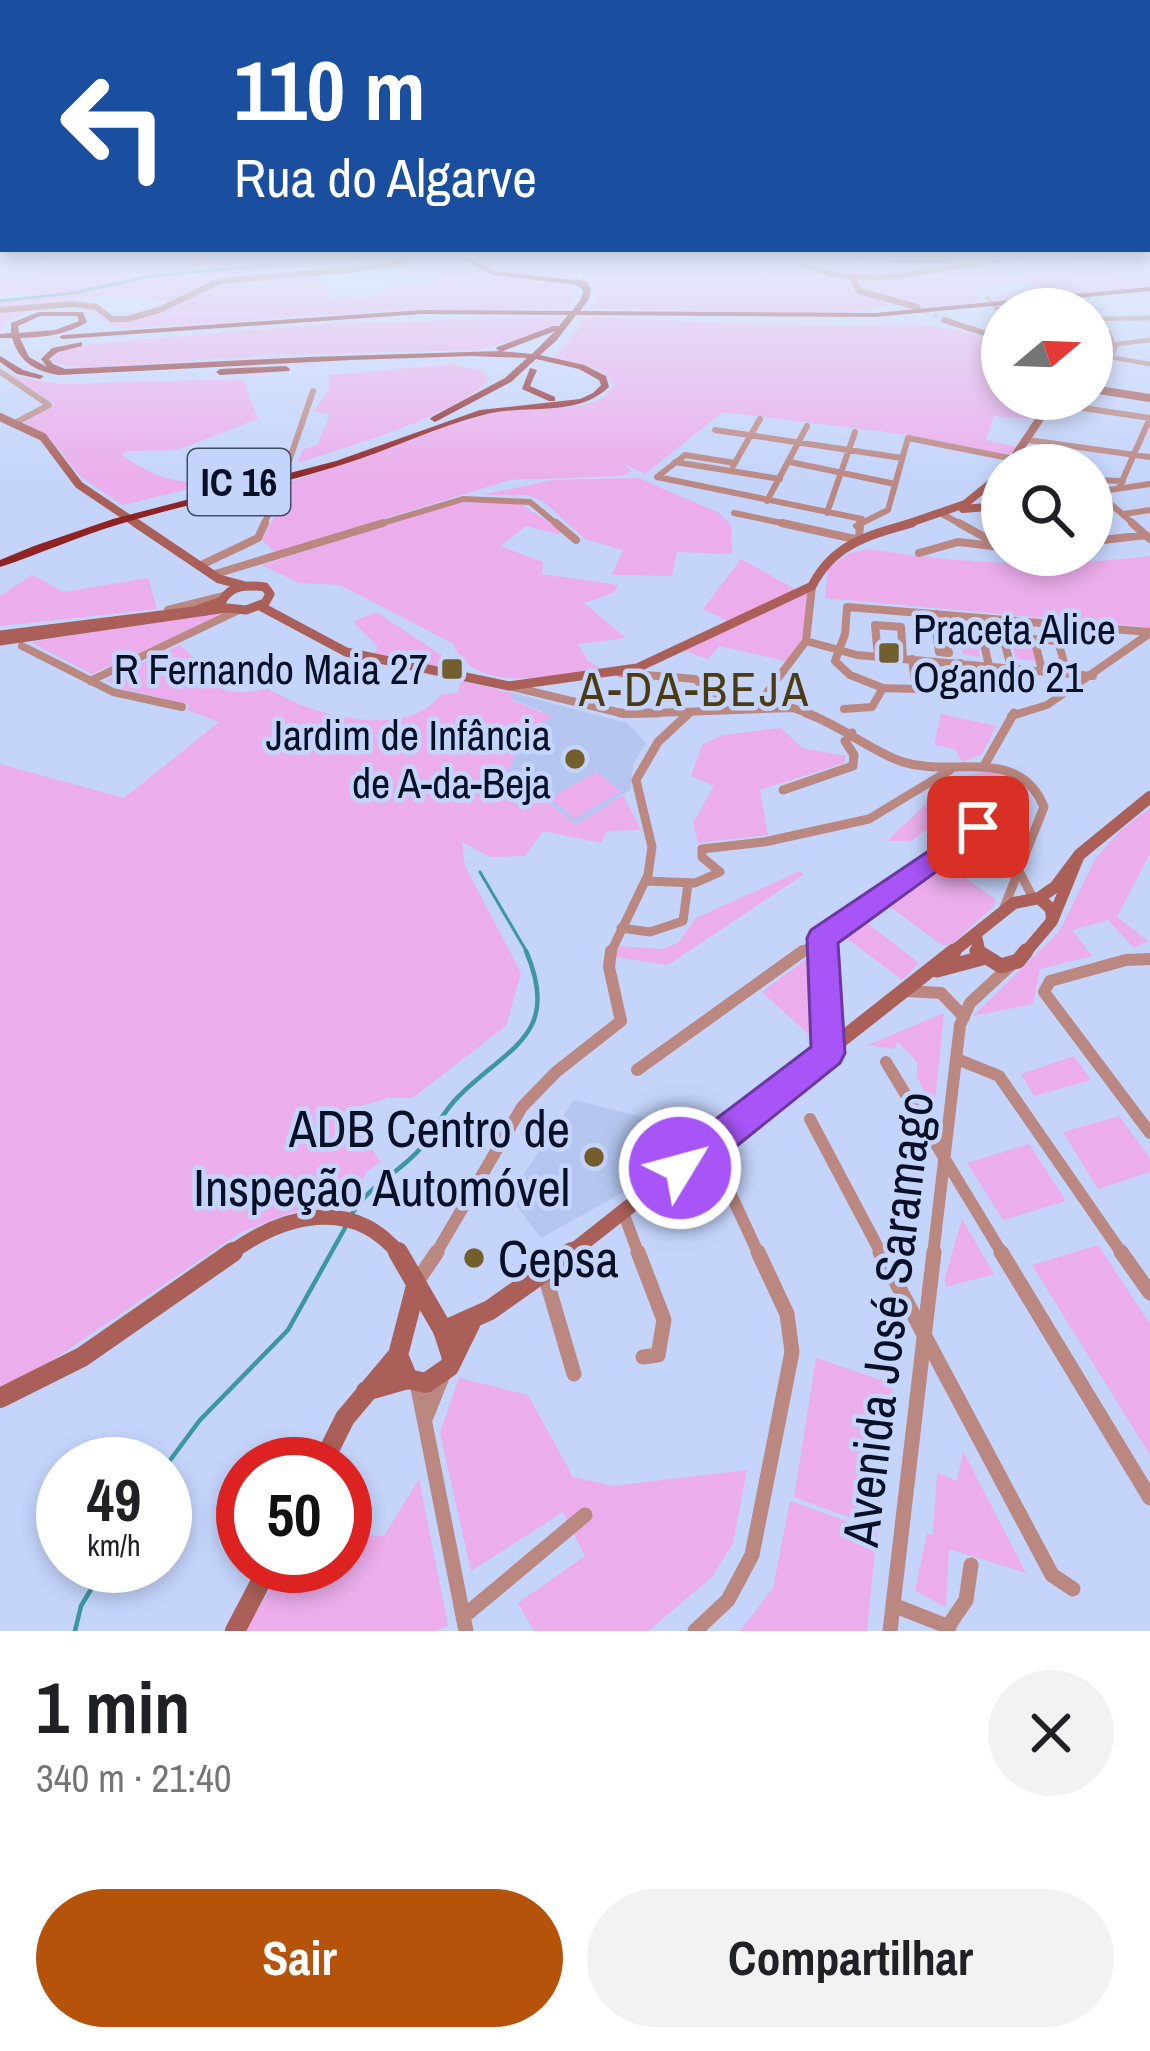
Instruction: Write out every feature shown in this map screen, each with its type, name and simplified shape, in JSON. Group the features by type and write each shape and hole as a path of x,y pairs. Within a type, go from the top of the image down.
{"highway":[{"path":"4,335 65,330"},
{"path":"4,335 121,330"},
{"path":"245,330 73,345 45,359 56,369 88,370 381,360 485,364 494,368 497,379 483,395"},
{"path":"0,358 20,372 43,376 120,376 508,348 548,330"},
{"path":"543,355 559,330"},
{"path":"442,425 528,369 570,330"},
{"path":"4,335 163,335"},
{"path":"4,335 35,368 88,370"},
{"path":"17,353 21,366 43,376"},
{"path":"442,355 508,355 555,362 594,371 606,385 586,399 500,407 442,425"},
{"path":"425,361 519,359 588,374 598,385 583,397 541,397 525,387 528,369"},
{"path":"483,395 528,369"},
{"name":"IC 16","path":"0,554 109,515 379,442 483,395"},
{"name":"IC 16","path":"0,564 72,535 340,463 442,425"},
{"path":"0,576 72,535"}],"main road":[{"path":"1113,387 1150,398"},
{"path":"0,417 52,444 79,485 215,577 268,590 269,598 260,606"},
{"path":"1025,444 1040,420"},
{"path":"0,638 150,619 228,602 260,606 346,652 509,686 610,674 637,668 812,586 828,554 980,500"},
{"path":"215,577 228,602"},
{"path":"228,602 244,585"},
{"path":"336,1437 412,1330 471,1322 544,1271 709,1147 1001,913 1055,887 1079,855 1150,796"},
{"path":"930,972 986,960 1011,965 1052,921 1079,855"},
{"path":"1036,897 1051,909 1052,921"},
{"path":"976,936 976,949 986,960"},
{"path":"0,1398 59,1372 284,1221 312,1214 339,1216 401,1250 450,1340 448,1366"},
{"path":"412,1381 399,1350 416,1283"},
{"path":"365,1391 412,1381 448,1366 471,1322"},
{"path":"235,1631 255,1593"}],"street":[{"path":"1113,350 1150,340"},
{"path":"1113,361 1150,364"},
{"path":"0,371 49,405 15,423"},
{"path":"289,461 313,392"},
{"path":"1113,412 1150,418 1121,484 1113,486"},
{"path":"732,467 760,418"},
{"path":"767,501 807,426"},
{"path":"715,430 902,458"},
{"path":"827,513 855,433"},
{"path":"734,513 859,540 856,525 888,510 909,438 981,455"},
{"path":"1028,440 1150,458"},
{"path":"790,461 895,484"},
{"path":"780,479 732,467 675,462 657,477 862,519"},
{"path":"1113,483 1150,484"},
{"path":"199,566 258,538 280,490"},
{"path":"215,577 463,499 530,502 576,540"},
{"path":"1113,506 1148,537"},
{"path":"1124,514 1150,510"},
{"path":"946,512 981,534"},
{"path":"1113,539 1148,537"},
{"path":"919,553 958,542 981,544"},
{"path":"509,686 600,711 723,713 756,706 806,641 812,586"},
{"path":"168,610 228,602"},
{"path":"90,681 228,602"},
{"path":"878,656 875,625 901,628 916,689 883,688 850,675 835,661 847,608 1150,632"},
{"path":"937,614 939,652 960,663 1094,676"},
{"path":"985,764 1013,713 1047,706 1150,632"},
{"path":"989,666 982,635 1004,637 1011,668"},
{"path":"1042,670 1034,639 1058,641 1067,673"},
{"path":"806,641 878,656 945,657"},
{"path":"22,646 113,692 182,707"},
{"path":"960,663 966,692"},
{"path":"610,674 692,678 709,691 756,706 793,708 852,734 883,754 950,770"},
{"path":"844,709 872,707 883,688"},
{"path":"416,1283 437,1256 519,1110 543,1084 621,1021 624,1009 608,965 611,944 646,881 652,857 633,782 637,764 650,745 689,712"},
{"path":"783,790 853,766 854,754 845,741 852,734"},
{"path":"646,881 688,884 720,875 702,857 702,849 764,842 869,819 950,770 985,764 1016,773 1042,797 1043,808 1001,913"},
{"path":"637,1070 978,827"},
{"path":"1019,871 1036,897"},
{"path":"621,928 650,932 682,920 688,884"},
{"path":"822,938 828,1053"},
{"path":"1150,959 1126,960 1050,981 1044,992 1150,1133"},
{"name":"Avenida José Saramago","path":"986,960 986,986"},
{"name":"Avenida José Saramago","path":"890,1631 964,1017 986,986 1011,965"},
{"path":"907,991 941,991 955,1000 964,1017"},
{"path":"957,1059 999,1076 1150,1293"},
{"path":"886,1062 1150,1498"},
{"path":"810,1119 1052,1575 1073,1589"},
{"path":"695,1631 728,1600 752,1555 792,1352 788,1314 709,1147"},
{"path":"623,1212 664,1320 658,1355 643,1357"},
{"path":"544,1271 574,1374"},
{"path":"426,1417 448,1366"},
{"path":"412,1381 426,1417 465,1624"},
{"path":"465,1624 585,1515"},
{"path":"893,1605 947,1629 966,1600 971,1565"}],"shaded area":[{"path":"253,330 547,330 477,350 273,355 80,368 49,361 60,350"},
{"path":"577,330 954,330 981,337 981,420 993,420 986,440 1004,444 981,444 981,449 908,435 723,412 645,474 623,464 632,471 622,476 510,480 275,552 262,540 280,505 267,505 264,490 473,418 594,402 614,385 588,366 554,359"},
{"path":"455,364 484,372 488,378 476,391 430,416 297,463 303,450 318,444 330,414 314,411 329,389 330,375"},
{"path":"10,375 59,384 243,379 258,419 178,450 126,451 122,455 178,481 210,480 270,465 275,468 123,505 79,475 51,439 24,423 55,404"},
{"path":"639,478 719,513 731,525 732,554 677,552 672,576 612,575 623,550 585,539 544,502 527,495 482,495 553,480"},
{"path":"518,502 562,531 526,526 500,546 543,562 542,574 619,585 613,593 584,603 626,638 578,644 588,661 600,668 518,678 479,671 452,643 340,585 299,583 262,565 456,503"},
{"path":"869,549 981,561 981,576 1113,576 1113,559 1150,556 1150,635 1146,627 825,598 828,568 850,553"},
{"path":"741,559 795,589 729,622 703,609"},
{"path":"32,575 64,592 148,578 157,609 0,626 0,596"},
{"path":"804,593 809,595 806,621 790,662 719,646 708,659 684,651"},
{"path":"376,612 457,665 447,668 374,653 378,647 353,622"},
{"path":"226,614 92,674 31,642"},
{"path":"948,618 1029,624 1037,661 1016,659 1010,634 978,632 980,657 963,654 956,631 948,629"},
{"path":"180,645 198,662 196,671 220,688 248,692 267,688 306,707 356,719 404,717 424,709 440,695 459,692 460,681 513,693 511,700 552,716 516,739 482,738 480,743 517,753 505,777 536,793 576,825 623,795 641,830 607,831 601,843 543,831 525,856 490,857 462,842 465,866 521,973 506,1026 412,1098 388,1098 344,1111 381,1162 366,1172 351,1210 304,1208 241,1232 35,1372 0,1386 0,764 124,798 219,722 187,710 190,705 120,688 107,680"},
{"name":"Jardim de Infância de A-da-Beja","path":"513,693 627,723 646,743 633,764 631,789 576,825 536,793 504,776 517,754 479,743 483,738 513,739 543,711 510,699"},
{"path":"941,714 996,726 982,754 962,762 955,749 934,745"},
{"path":"781,728 802,748 846,756 844,763 760,790 768,835 698,843 693,823 714,786 691,776 702,745 722,735"},
{"path":"992,770 1012,776 1030,791 981,814 961,804 911,841 887,841 950,781"},
{"path":"596,772 621,791 575,819 550,798"},
{"path":"1150,808 1150,853 1117,917 1148,941 1134,948 1108,920 1072,930 1092,956 1040,969 1033,1004 973,1016 1059,932 1096,858"},
{"path":"943,862 995,899 994,906 952,944 942,945 882,901"},
{"path":"800,871 803,875 668,965 615,957 618,946 662,949 678,943 696,918"},
{"path":"863,920 919,963 902,980 842,935"},
{"path":"812,955 818,958 820,1034 815,1040 762,992"},
{"path":"944,1013 934,1110 917,1077 917,1062 898,1042 894,1049 868,1045"},
{"path":"1074,1056 1091,1080 1034,1096 1021,1074"},
{"name":"ADB Centro de Inspeção Automóvel","path":"574,1100 674,1125 629,1189 541,1238 509,1196"},
{"path":"1119,1116 1150,1158 1150,1172 1098,1189 1063,1132"},
{"path":"1029,1144 1066,1201 1003,1220 967,1163"},
{"path":"962,1219 994,1274 946,1287 944,1281"},
{"path":"1098,1245 1150,1324 1150,1455 1032,1265"},
{"path":"816,1358 893,1384 878,1528 794,1497"},
{"path":"459,1378 528,1395 573,1477 613,1486 747,1470 733,1543 712,1577 648,1631 534,1631 518,1603 585,1556 563,1512 471,1571 440,1433"},
{"path":"963,1451 1026,1573 949,1549 946,1607 915,1591 927,1533 933,1535 937,1473 957,1481"},
{"path":"419,1479 448,1625 436,1631 245,1631 268,1593 372,1593 372,1536 384,1536"},
{"path":"790,1501 877,1532 867,1631 740,1631 773,1588"}],"waterway":[{"path":"480,872 528,954"},
{"path":"352,1214 420,1149 459,1096 524,1037 538,1002 526,951"},
{"path":"187,1437 288,1330 345,1228"},
{"path":"75,1631 89,1593"}],"tunnel":[{"path":"280,490 289,461"}],"place":[{"name":"Praceta Alice Ogando 21","path":"889,653"},
{"name":"R Fernando Maia 27","path":"452,669"},
{"name":"Jardim de Infância de A-da-Beja","path":"575,759"},
{"name":"ADB Centro de Inspeção Automóvel","path":"594,1157"},
{"name":"Cepsa","path":"474,1258"}],"district":[{"name":"A-DA-BEJA","path":"695,688"}],"route":[{"path":"680,1168 828,1053 822,938 978,827"}]}
